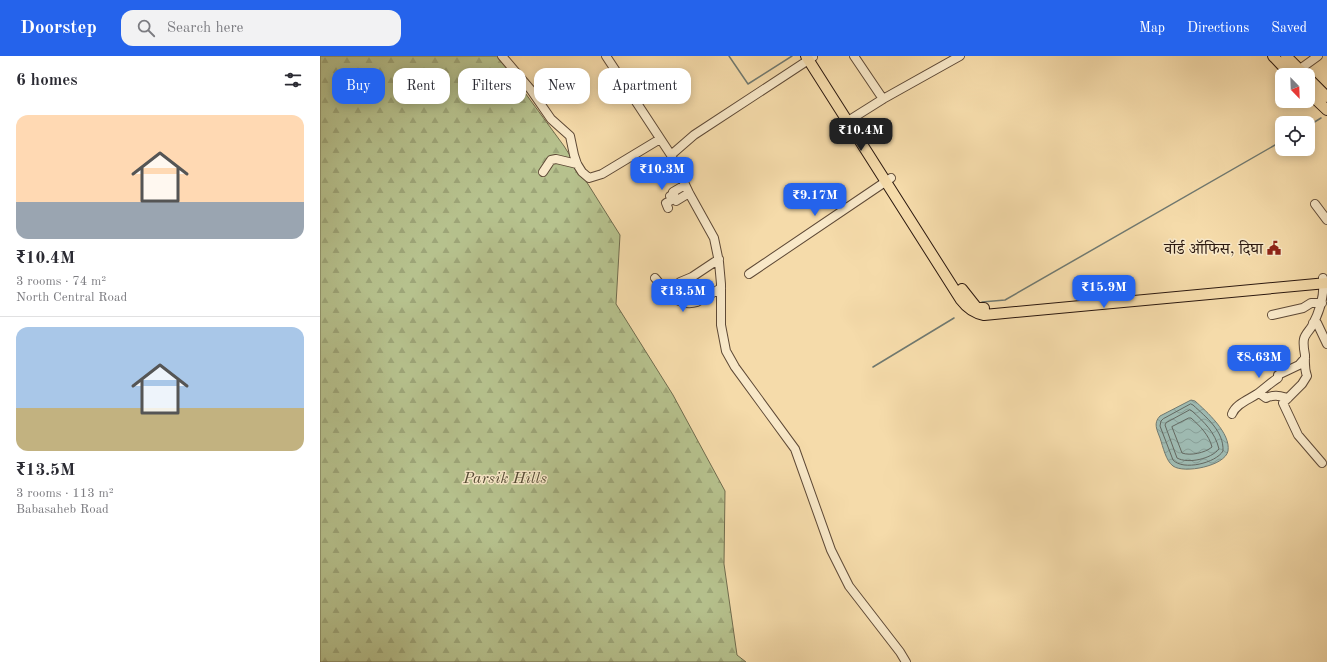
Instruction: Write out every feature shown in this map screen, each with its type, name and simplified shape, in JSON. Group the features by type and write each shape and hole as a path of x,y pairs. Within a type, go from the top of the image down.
{"main road":[{"path":"1272,56 1291,68"},
{"path":"1286,56 1295,68"},
{"path":"810,57 888,179 967,308 976,310 984,315 1325,280"},
{"path":"1315,85 1327,97"},
{"path":"1315,99 1327,110"}],"street":[{"path":"502,56 531,90 551,119 570,136 577,164 582,172 589,178 602,174 660,138"},
{"path":"606,56 671,155 689,193 714,238 719,259 721,325 726,351 735,367 795,449 831,550 849,586 906,662"},
{"path":"854,56 883,99"},
{"path":"850,119 960,56"},
{"path":"1305,68 1318,56"},
{"path":"671,155 694,135 810,57"},
{"path":"542,172 551,160 556,159 577,164"},
{"path":"749,274 888,179"},
{"path":"668,208 666,203 672,200 670,196 674,194 673,192 685,185"},
{"path":"676,201 689,193"},
{"path":"1315,204 1327,220"},
{"path":"680,282 692,278 719,259"},
{"path":"655,278 676,300 681,303 697,302 721,288"},
{"path":"1322,463 1298,435 1283,403 1302,384 1307,376 1304,370 1304,338 1322,303 1325,280"},
{"path":"1272,315 1303,308 1311,303 1322,303"},
{"path":"1313,323 1317,323 1327,344"},
{"path":"1232,414 1238,406 1259,393 1278,378 1278,375 1299,365 1305,358"},
{"path":"1259,393 1266,398 1278,395 1288,398"}],"green space":[{"name":"Parsik Hills","path":"320,56 498,56 507,68 458,68 458,104 526,104 526,94 564,146 620,235 616,304 673,395 725,491 724,564 737,655 746,662 320,662"}],"water":[{"path":"1191,400 1195,401 1217,423 1226,437 1228,451 1220,461 1204,467 1194,469 1178,468 1171,464 1167,457 1156,424 1160,416"}],"waterway":[{"path":"729,56 748,84 792,56"},
{"path":"1315,122 1321,118"},
{"path":"982,302 1005,300 1275,145"},
{"path":"873,367 954,318"}],"place":[{"name":"वॉर्ड ऑफिस, दिघा","path":"1274,248"}]}
